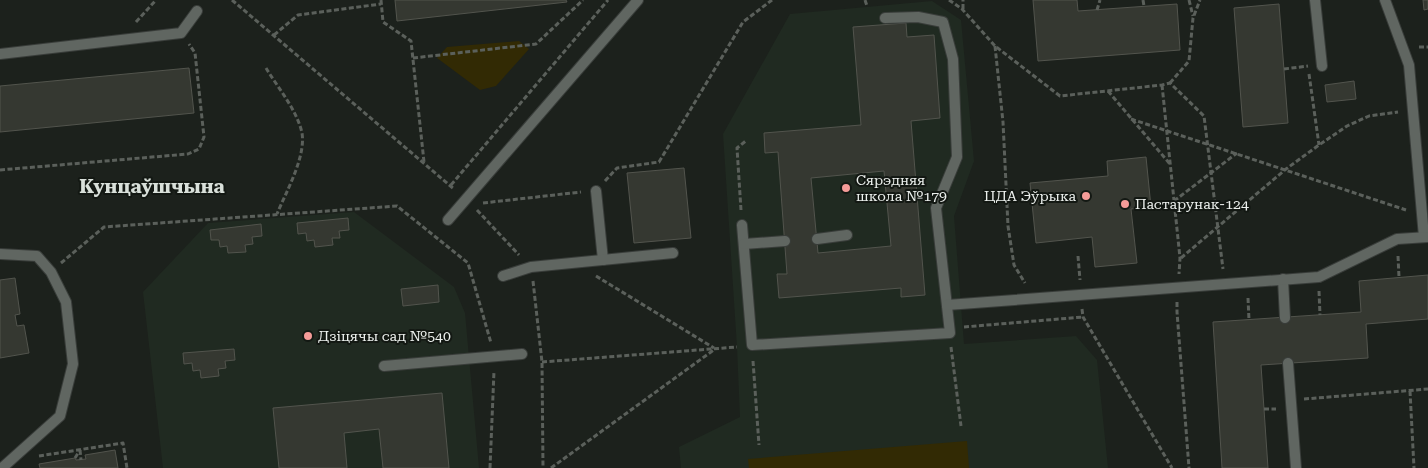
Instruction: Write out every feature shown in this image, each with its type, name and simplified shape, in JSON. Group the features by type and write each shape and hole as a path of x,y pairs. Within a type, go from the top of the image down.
{"lane":[{"path":"448,220 468,202 638,0"},
{"path":"1315,0 1322,66"},
{"path":"947,306 1319,277 1397,239 1426,237 1422,215 1410,65 1385,0"},
{"path":"0,54 181,33 197,11"},
{"path":"742,225 752,345 950,331 936,208 957,157 954,58 943,22 918,17 885,18"},
{"path":"596,191 602,260"},
{"path":"817,239 846,235"},
{"path":"744,244 785,241"},
{"path":"504,276 531,267 673,253"},
{"path":"0,254 37,256 51,272 66,302 73,364 60,416 2,468"},
{"path":"1283,279 1285,318"},
{"path":"384,366 522,354"},
{"path":"1288,363 1296,468"}],"path":[{"path":"232,0 451,185 531,267 542,362 543,468"},
{"path":"413,58 536,44 583,0"},
{"path":"451,185 608,0"},
{"path":"468,202 596,191 617,168 659,162 743,22 771,0 777,0"},
{"path":"865,0 867,6"},
{"path":"949,0 962,9 995,46 1060,96 1170,83 1189,61 1194,18 1200,0"},
{"path":"962,9 963,0"},
{"path":"1097,10 1100,0"},
{"path":"1143,0 1144,6"},
{"path":"1189,0 1194,18"},
{"path":"274,36 298,15 381,2 384,22 411,41 424,163"},
{"path":"0,170 188,154 199,149 204,137 195,53 181,33"},
{"path":"995,46 1003,122 1008,226 1014,265 1034,299"},
{"path":"1308,66 1319,145"},
{"path":"1284,68 1322,66"},
{"path":"266,68 296,116 302,133 299,161 278,214"},
{"path":"1170,83 1204,116 1225,283"},
{"path":"1162,85 1180,258 1286,169 1347,126 1369,116 1403,111"},
{"path":"1108,91 1170,164"},
{"path":"1131,118 1208,142 1422,215"},
{"path":"742,225 737,148 747,140"},
{"path":"1174,201 1237,153"},
{"path":"68,258 104,227 397,206 468,263 495,357 490,468"},
{"path":"1078,256 1083,317 1172,468"},
{"path":"574,263 716,349"},
{"path":"1319,277 1320,315"},
{"path":"1247,282 1249,320"},
{"path":"1177,312 1189,468"},
{"path":"961,426 950,331 1083,317"},
{"path":"542,362 752,345 759,445"},
{"path":"551,468 716,349"},
{"path":"1291,400 1428,389"},
{"path":"1410,391 1414,468"},
{"path":"33,457 123,443 127,468"},
{"path":"76,458 80,450"},
{"path":"80,450 81,460"}],"shaded area":[{"name":"Сярэдняя школа №179","path":"932,1 961,20 974,161 954,216 964,344 1076,336 1097,360 1108,468 681,468 679,447 740,417 723,134 790,14"},
{"path":"519,41 529,49 496,86 480,90 437,58 447,47"},
{"name":"Дзіцячы сад №540","path":"354,212 454,287 465,313 479,468 163,468 143,292 208,223"},
{"path":"967,441 969,468 749,468 748,459"}],"building":[{"path":"395,0 566,0 567,2 397,21"},
{"path":"1033,0 1077,0 1078,11 1177,4 1180,50 1038,61"},
{"path":"1423,0 1428,0 1428,9 1424,10"},
{"path":"1279,4 1288,123 1243,127 1234,8"},
{"path":"906,23 907,37 934,35 940,118 911,121 925,295 901,297 901,288 779,298 777,274 787,274 778,152 765,153 764,133 861,125 853,27","holes":["884,171 891,246 818,253 811,178"]},
{"path":"189,68 194,113 0,132 0,86"},
{"path":"1354,81 1356,99 1327,102 1325,85"},
{"path":"1146,157 1151,207 1131,209 1137,263 1095,267 1092,237 1036,243 1030,183 1108,176 1107,161"},
{"path":"684,168 691,238 634,243 627,173"},
{"path":"348,218 349,230 339,231 340,238 332,238 333,245 315,247 314,240 307,241 306,233 298,234 297,223"},
{"path":"261,224 262,236 252,237 253,244 245,245 246,252 228,253 227,246 220,247 219,240 211,240 210,230"},
{"path":"1428,275 1428,319 1366,324 1368,358 1261,365 1268,468 1222,468 1213,322 1361,312 1359,281"},
{"path":"15,278 20,314 15,315 17,326 24,325 29,353 0,358 0,280"},
{"path":"438,285 439,302 403,306 401,289"},
{"path":"234,349 235,360 225,361 226,368 218,369 219,376 201,378 200,370 193,371 192,363 184,364 183,353"},
{"path":"442,393 449,468 383,468 379,429 344,433 347,468 279,468 273,408"},
{"path":"115,450 118,468 40,468 39,464 75,458 76,460 86,459 85,455"}],"place":[{"name":"Сярэдняя школа №179","path":"846,188"},
{"name":"ЦДА Эўрыка","path":"1086,196"},
{"name":"Пастарунак-124","path":"1125,204"},
{"name":"Дзіцячы сад №540","path":"308,336"}],"district":[{"name":"Кунцаўшчына","path":"152,186"}]}
